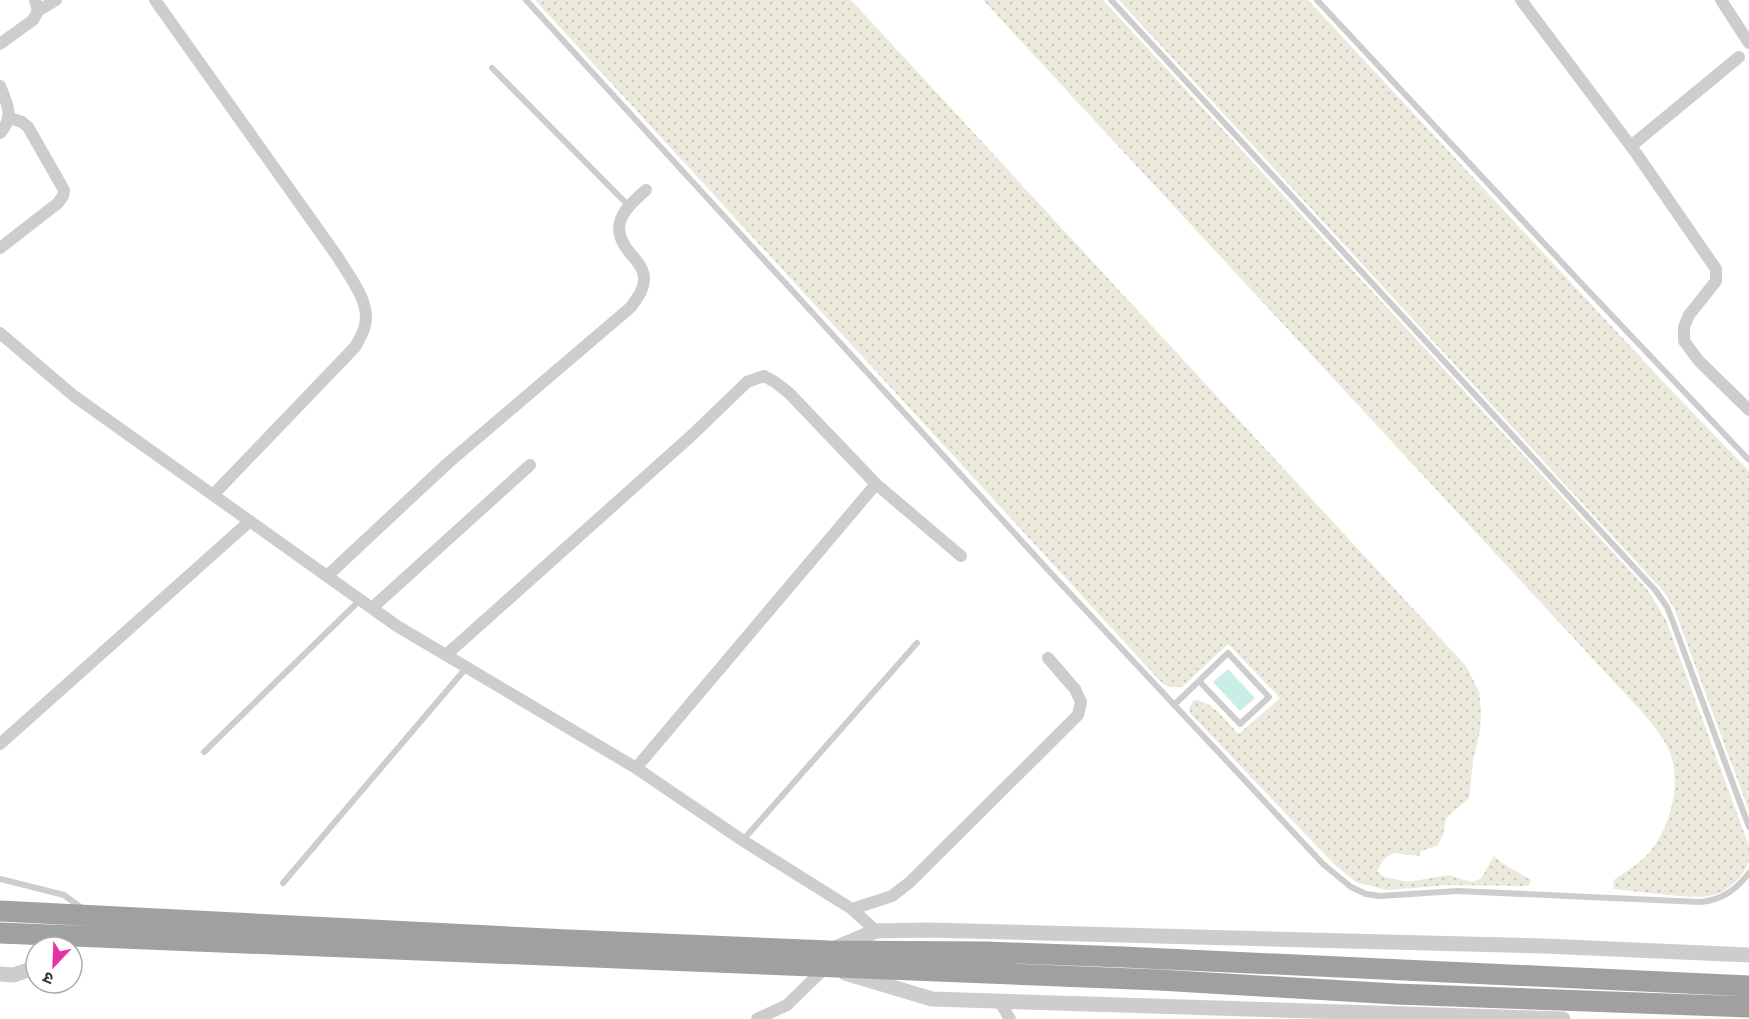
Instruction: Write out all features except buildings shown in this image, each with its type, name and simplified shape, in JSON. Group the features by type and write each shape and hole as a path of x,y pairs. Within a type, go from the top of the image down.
{"highway":[{"path":"0,911 568,940 827,959 1396,994 1749,1007"},
{"path":"0,933 24,936"},
{"path":"84,941 827,959 1009,952 1749,986"}],"street":[{"path":"0,44 33,20 36,6 56,0"},
{"path":"155,0 337,255 358,291 367,312 365,326 355,347 213,495"},
{"path":"1521,0 1631,146 1716,268 1716,281 1689,315 1684,327 1684,341 1699,361 1749,410"},
{"path":"1720,0 1749,44"},
{"path":"1631,146 1738,57"},
{"path":"0,86 10,118 0,133"},
{"path":"0,249 58,203 64,190 28,127 10,118"},
{"path":"327,576 448,463 631,307 641,292 644,277 639,264 624,246 618,230 621,217 628,206 646,190"},
{"path":"0,333 75,396 397,626 636,768 742,840 852,909 876,931"},
{"path":"446,654 691,436 747,382 764,376 789,393 876,484 961,556"},
{"path":"372,608 530,465"},
{"path":"636,768 876,484"},
{"path":"0,744 250,521"},
{"path":"852,909 892,896 910,882 1078,715 1081,702 1075,689 1048,657"},
{"path":"757,1019 787,1005 827,959 876,931 1167,935 1749,955"},
{"path":"827,959 932,999 1563,1019"},
{"path":"0,974 14,975 24,971"},
{"path":"1000,1002 1010,1019"}],"lane":[{"path":"526,0 1049,571 1323,864 1351,887 1366,894 1380,896 1457,891 1700,902 1710,901 1731,892 1749,873"},
{"path":"1111,0 1656,591 1667,607 1673,622 1749,827"},
{"path":"1317,0 1749,460"},
{"path":"492,68 628,206"},
{"path":"204,752 360,600"},
{"path":"742,840 917,643"},
{"path":"1174,705 1228,653 1269,697 1240,724 1199,681"},
{"path":"283,883 467,667"},
{"path":"0,879 64,895 91,915"}],"shaded area":[{"path":"535,0 851,0 1466,666 1479,692 1481,710 1480,731 1473,760 1469,798 1446,818 1443,835 1437,846 1421,851 1419,856 1394,853 1385,858 1377,871 1384,877 1408,882 1448,875 1472,882 1481,879 1494,856 1531,880 1529,886 1450,885 1387,890 1356,882 1334,864 1190,713 1189,708 1194,700 1207,704 1239,734 1280,698 1228,644 1182,687 1170,687 1163,684"},
{"path":"983,0 1103,0 1647,589 1666,620 1749,846 1747,866 1730,887 1713,895 1703,896 1678,896 1613,889 1614,880 1647,855 1663,832 1668,818 1674,788 1674,773 1672,759 1659,733"},
{"path":"1119,0 1308,0 1749,471 1749,811 1674,608 1664,592"}],"water":[{"path":"1228,669 1255,698 1240,711 1213,682"}]}
